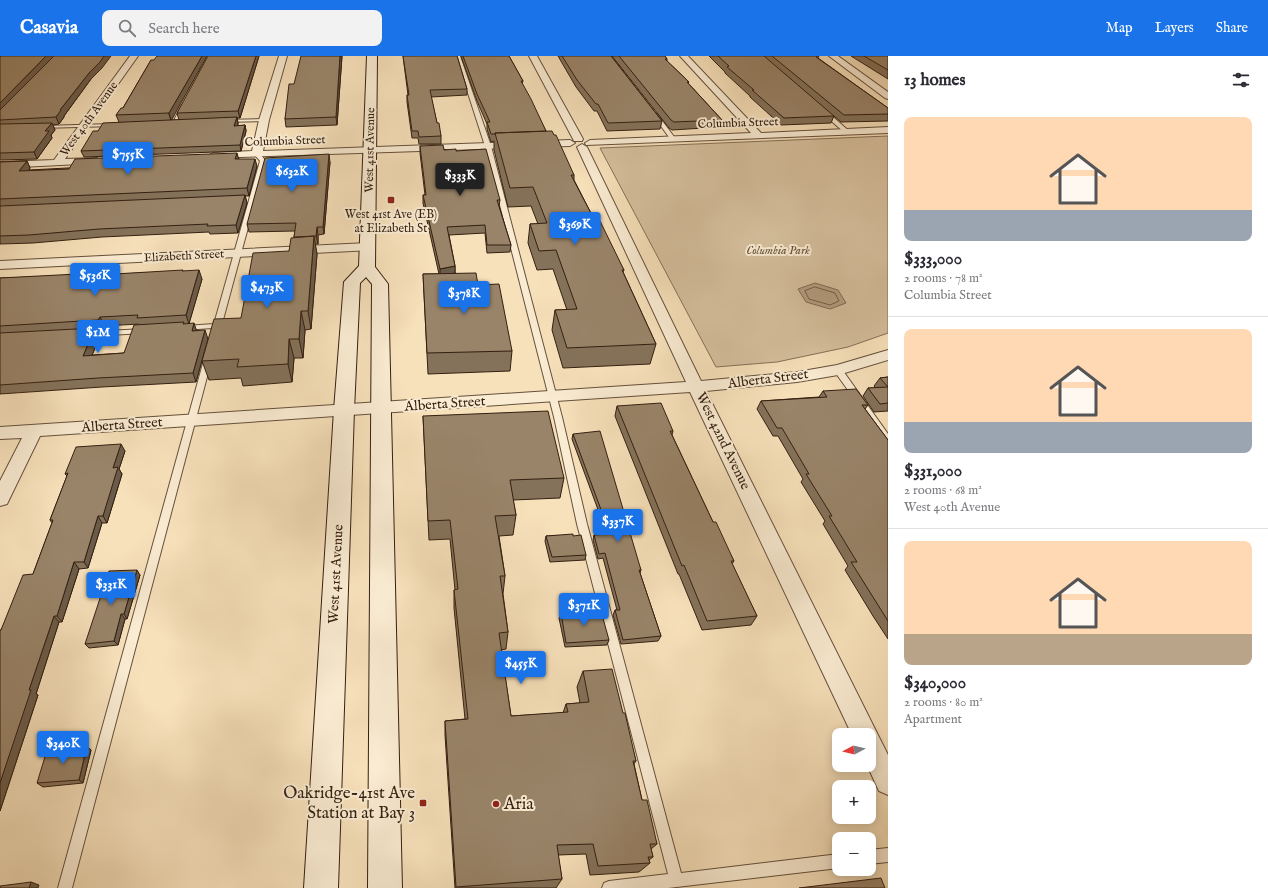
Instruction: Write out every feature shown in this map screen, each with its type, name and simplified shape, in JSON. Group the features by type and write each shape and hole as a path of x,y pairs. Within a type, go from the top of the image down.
{"main road":[{"name":"West 41st Avenue","path":"321,888 344,410 352,282 368,267 372,56"},
{"path":"368,267 380,284 385,888"}],"street":[{"name":"West 40th Avenue","path":"58,162 134,56"},
{"path":"257,154 264,120 283,56"},
{"name":"West 42nd Avenue","path":"533,56 580,143 696,387 862,728"},
{"path":"684,56 758,135"},
{"path":"833,56 888,96"},
{"name":"Columbia Street","path":"203,157 888,130"},
{"path":"0,165 111,160"},
{"name":"Elizabeth Street","path":"0,265 368,247"},
{"name":"Alberta Street","path":"0,433 192,419 696,387 797,377 838,370 888,355"},
{"path":"0,499 34,431"},
{"path":"876,757 888,782"}],"lane":[{"path":"458,56 488,146 553,397 582,524 676,880"},
{"path":"174,123 185,103"},
{"path":"817,106 847,132"},
{"path":"650,109 673,139"},
{"path":"221,121 264,120"},
{"path":"167,123 182,123"},
{"path":"38,128 120,125"},
{"path":"65,888 263,161 257,154"},
{"path":"244,199 252,199"},
{"path":"178,329 217,326"},
{"path":"78,334 155,330"},
{"path":"838,370 888,440"},
{"path":"876,856 888,855"},
{"path":"609,888 832,862"}],"green space":[{"name":"Columbia Park","path":"888,136 888,333 848,347 777,362 716,367 600,148"}],"water":[{"path":"815,283 838,290 846,303 830,309 806,302 798,289"}],"building":[{"path":"46,56 0,103 0,57"},
{"path":"54,56 104,56 89,73 56,117 0,120 0,110"},
{"path":"157,56 202,56 169,113 116,115 121,108 123,108 151,60 154,60"},
{"path":"208,56 256,56 238,111 177,113"},
{"path":"301,56 340,56 336,117 285,119 289,84 294,84"},
{"path":"403,56 457,56 467,89 430,90 441,136 419,137 418,131 412,131 407,95 409,95"},
{"path":"463,56 509,56 523,81 521,81 546,131 491,134 487,122 490,122 477,94"},
{"path":"562,56 611,56 662,121 608,123 598,104 596,104 577,80"},
{"path":"619,56 665,56 667,59 665,59 689,82 687,82 722,120 674,122"},
{"path":"718,56 764,56 834,116 784,118 727,67 729,66"},
{"path":"772,56 817,56 816,57 888,108 888,114 844,115"},
{"path":"864,56 888,56 888,70"},
{"path":"237,117 234,126 245,125 240,145 81,151 93,131 98,131 103,123"},
{"path":"52,123 45,131 49,131 34,152 0,153 0,124"},
{"path":"552,131 554,135 556,135 574,175 571,175 595,221 600,221 624,270 622,270 656,344 567,348 555,310 577,309 556,250 539,251 530,224 547,223 533,187 510,188 495,133"},
{"path":"443,145 444,150 456,149 456,151 486,149 500,200 497,200 511,245 487,245 485,225 447,227 455,266 440,269 423,195 426,195 420,146"},
{"path":"237,153 235,159 255,159 247,188 0,199 0,162 27,161 19,171 69,169 75,159"},
{"path":"329,154 323,227 317,227 316,236 294,237 296,223 247,224 265,158"},
{"path":"245,195 236,225 207,226 208,224 99,229 0,236 0,206"},
{"path":"314,236 308,311 301,311 299,339 289,339 288,364 237,367 239,359 202,361 214,319 241,318 253,253 289,251 291,238"},
{"path":"183,270 182,271 199,270 186,315 137,318 138,315 100,317 98,320 0,326 0,278 97,273 97,275"},
{"path":"476,273 478,285 499,284 512,351 427,353 423,274"},
{"path":"184,322 183,324 194,323 192,331 205,330 193,373 0,385 0,333 95,328 83,356 124,353 134,325"},
{"path":"888,377 888,387 880,378"},
{"path":"888,387 888,403 880,404 868,388"},
{"path":"856,389 868,405 862,405 888,440 888,621 851,562 857,562 829,516 832,516 806,474 809,474 782,428 777,428 761,401 827,397 823,391"},
{"path":"661,403 673,431 670,431 713,522 716,522 734,561 731,561 757,616 707,621 684,565 682,566 617,406"},
{"path":"548,411 564,478 510,480 516,515 495,516 505,576 500,576 508,632 499,633 511,716 568,712 566,704 589,702 583,671 612,669 623,713 625,713 636,761 633,761 642,800 647,800 657,844 650,844 653,857 648,857 650,863 598,866 593,844 557,845 562,879 456,887 445,721 468,719 454,590 458,589 450,520 428,521 423,416"},
{"path":"600,431 641,570 639,570 661,636 623,640 615,610 620,610 605,553 599,554 594,535 610,534 573,434"},
{"path":"121,444 113,468 118,467 103,516 98,516 84,562 74,562 57,616 54,616 29,690 31,690 0,783 0,630 23,575 33,574 53,520 50,520 68,473 65,474 76,447"},
{"path":"573,534 573,536 581,535 586,555 552,557 546,536"},
{"path":"137,570 124,614 121,614 114,641 85,644 109,571"},
{"path":"601,611 609,640 566,643 561,613"},
{"path":"87,746 79,780 37,783 47,750"},
{"path":"881,878 885,888 799,888"},
{"path":"31,882 29,888 0,888 0,886"}],"place":[{"name":"West 41st Ave (EB) at Elizabeth St","path":"391,200"},
{"name":"Oakridge-41st Ave Station at Bay 3","path":"423,803"},
{"name":"Aria","path":"496,804"}]}
